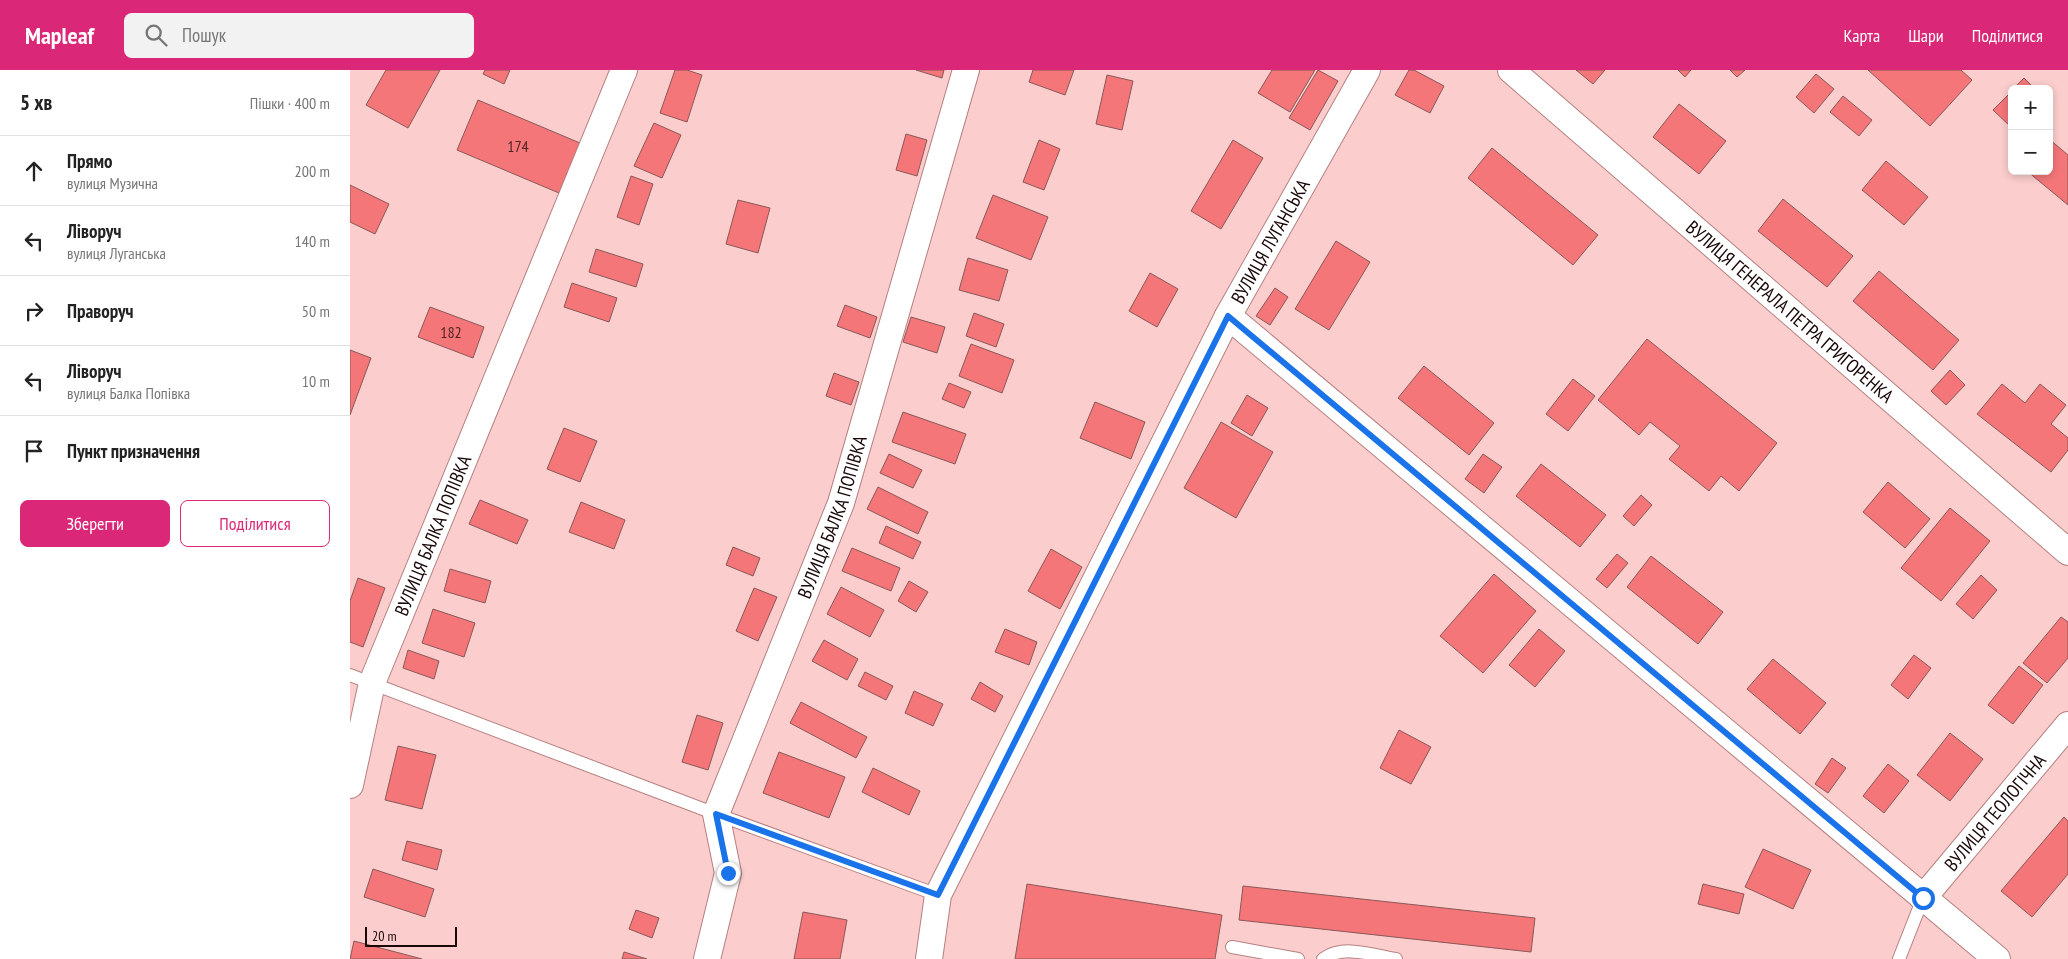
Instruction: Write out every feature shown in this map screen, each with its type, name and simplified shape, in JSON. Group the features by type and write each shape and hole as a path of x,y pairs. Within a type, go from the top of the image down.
{"street":[{"name":"ВУЛИЦЯ БАЛКА ПОПІВКА","path":"350,785 361,679 624,70"},
{"name":"ВУЛИЦЯ БАЛКА ПОПІВКА","path":"716,814 841,503 966,70"},
{"name":"ВУЛИЦЯ ЛУГАНСЬКА","path":"928,959 938,895 1228,316 1367,70"},
{"name":"ВУЛИЦЯ ГЕНЕРАЛА ПЕТРА ГРИГОРЕНКА","path":"1511,70 2068,552"},
{"path":"1228,316 1997,959"},
{"name":"ВУЛИЦЯ ГЕОЛОГІЧНА","path":"1923,898 2068,726"},
{"path":"707,959 728,873 716,814"}],"lane":[{"path":"361,679 716,814 938,895"},
{"path":"1899,959 1923,898"},
{"path":"1232,947 1298,959"},
{"path":"1323,959 1330,954 1349,951 1396,959"}],"building":[{"path":"386,70 440,70 408,128 366,105"},
{"path":"485,70 510,70 504,84 483,74"},
{"path":"675,70 687,70 702,75 687,122 660,113"},
{"path":"916,70 944,70 942,78"},
{"path":"1033,70 1074,70 1065,95 1029,82"},
{"path":"1272,70 1315,70 1290,112 1258,93"},
{"path":"1318,70 1338,81 1310,130 1289,118"},
{"path":"1409,70 1414,70 1444,86 1430,113 1395,95"},
{"path":"1576,70 1605,70 1593,84"},
{"path":"1678,70 1691,70 1685,77"},
{"path":"1730,70 1745,70 1737,77"},
{"path":"1868,70 1961,70 1972,80 1930,126"},
{"path":"1816,74 1834,89 1814,113 1796,97"},
{"path":"1107,75 1133,81 1122,130 1096,124"},
{"path":"2024,78 2031,85 2017,85"},
{"path":"2008,95 2008,124 1993,110"},
{"path":"1843,96 1872,120 1859,136 1830,112"},
{"path":"478,100 580,143 559,193 457,150"},
{"path":"1679,104 1726,141 1699,174 1653,137"},
{"path":"654,123 681,135 662,178 634,166"},
{"path":"906,134 927,140 917,176 896,170"},
{"path":"1039,140 1060,149 1044,190 1023,182"},
{"path":"1233,140 1263,158 1221,229 1191,211"},
{"path":"2053,142 2068,155 2068,205 2032,175 2053,175"},
{"path":"1492,148 1598,235 1573,265 1468,178"},
{"path":"1886,161 1928,197 1904,225 1862,190"},
{"path":"631,176 653,184 639,225 617,217"},
{"path":"350,185 389,204 375,234 350,222"},
{"path":"993,195 1048,217 1031,260 976,238"},
{"path":"1783,199 1853,256 1827,287 1758,231"},
{"path":"738,200 770,208 758,253 726,244"},
{"path":"1336,241 1370,262 1329,330 1295,309"},
{"path":"596,249 643,264 636,287 589,272"},
{"path":"968,258 1008,270 999,301 959,290"},
{"path":"1879,271 1959,340 1933,370 1853,301"},
{"path":"1150,273 1178,289 1157,327 1129,311"},
{"path":"572,283 617,298 609,322 564,307"},
{"path":"1275,288 1288,297 1270,325 1256,316"},
{"path":"845,305 877,317 870,338 837,326"},
{"path":"430,307 484,327 473,358 418,337"},
{"path":"974,313 1004,324 996,347 966,336"},
{"path":"911,317 945,327 937,353 903,342"},
{"path":"1647,339 1777,443 1739,491 1721,476 1709,491 1669,459 1680,446 1650,422 1639,435 1598,400"},
{"path":"971,344 1014,360 1002,393 959,376"},
{"path":"350,350 371,358 350,415"},
{"path":"1424,366 1494,423 1469,455 1398,398"},
{"path":"1950,370 1965,385 1946,405 1931,391"},
{"path":"834,373 859,382 851,405 826,396"},
{"path":"1573,379 1595,396 1568,431 1546,414"},
{"path":"949,383 971,392 964,408 942,399"},
{"path":"2002,384 2025,403 2040,384 2066,405 2051,424 2068,438 2068,450 2051,472 1977,414"},
{"path":"1247,395 1268,408 1252,436 1231,423"},
{"path":"1095,402 1145,422 1131,459 1080,438"},
{"path":"903,412 966,434 955,464 892,442"},
{"path":"1221,422 1273,452 1236,518 1184,488"},
{"path":"564,428 597,441 580,482 547,469"},
{"path":"889,454 922,470 913,488 880,473"},
{"path":"1483,454 1502,467 1484,493 1465,479"},
{"path":"1541,464 1606,515 1580,547 1516,496"},
{"path":"1888,482 1930,519 1905,548 1863,512"},
{"path":"878,487 928,512 918,534 867,509"},
{"path":"1641,495 1652,505 1634,526 1623,516"},
{"path":"480,500 528,520 517,544 469,524"},
{"path":"581,502 625,520 614,549 569,532"},
{"path":"1950,508 1990,541 1941,601 1901,568"},
{"path":"886,526 921,542 913,559 879,543"},
{"path":"733,547 760,558 753,576 726,565"},
{"path":"852,548 900,568 891,591 842,571"},
{"path":"1051,549 1082,567 1060,609 1028,591"},
{"path":"1617,554 1628,563 1607,588 1596,579"},
{"path":"1651,556 1723,612 1698,644 1627,587"},
{"path":"450,569 491,581 485,603 444,591"},
{"path":"1494,574 1536,611 1483,673 1440,636"},
{"path":"1981,575 1997,590 1973,619 1956,604"},
{"path":"358,578 385,588 363,647 350,642 350,601"},
{"path":"909,581 928,592 916,612 898,601"},
{"path":"841,587 884,610 870,637 827,614"},
{"path":"754,588 777,597 758,641 736,631"},
{"path":"433,609 475,623 464,657 422,643"},
{"path":"2061,617 2068,622 2068,658 2047,683 2023,663"},
{"path":"1005,629 1037,642 1029,665 995,652"},
{"path":"1539,629 1565,651 1535,687 1509,665"},
{"path":"824,640 858,659 847,680 812,661"},
{"path":"408,650 439,661 434,679 403,668"},
{"path":"1914,655 1931,668 1908,699 1891,685"},
{"path":"1773,659 1826,703 1800,734 1747,689"},
{"path":"2019,666 2043,685 2013,724 1988,705"},
{"path":"865,672 893,686 886,700 858,686"},
{"path":"980,682 1003,696 995,712 971,699"},
{"path":"914,691 943,704 933,726 905,713"},
{"path":"801,702 867,737 856,758 790,723"},
{"path":"697,715 723,723 708,770 682,762"},
{"path":"1399,730 1431,747 1411,784 1380,768"},
{"path":"1950,733 1983,759 1950,801 1917,775"},
{"path":"398,746 436,755 422,809 385,800"},
{"path":"779,752 845,777 829,818 763,793"},
{"path":"1832,758 1846,768 1828,793 1815,784"},
{"path":"1888,764 1909,781 1884,813 1863,796"},
{"path":"873,768 920,791 909,815 862,792"},
{"path":"2064,817 2068,821 2068,874 2032,917 2001,891"},
{"path":"407,841 442,850 437,870 402,860"},
{"path":"1763,849 1811,870 1793,909 1745,887"},
{"path":"373,869 434,889 425,917 364,897"},
{"path":"1027,884 1222,915 1215,959 1015,959"},
{"path":"1703,884 1744,894 1739,914 1698,904"},
{"path":"1243,886 1535,918 1531,952 1239,920"},
{"path":"636,910 659,918 652,938 629,929"},
{"path":"803,912 847,920 840,959 794,959"},
{"path":"354,941 422,959 350,959"},
{"path":"624,952 647,959 622,959"}],"route":[{"path":"728,873 716,814 938,895 1228,316 1923,898"}]}
